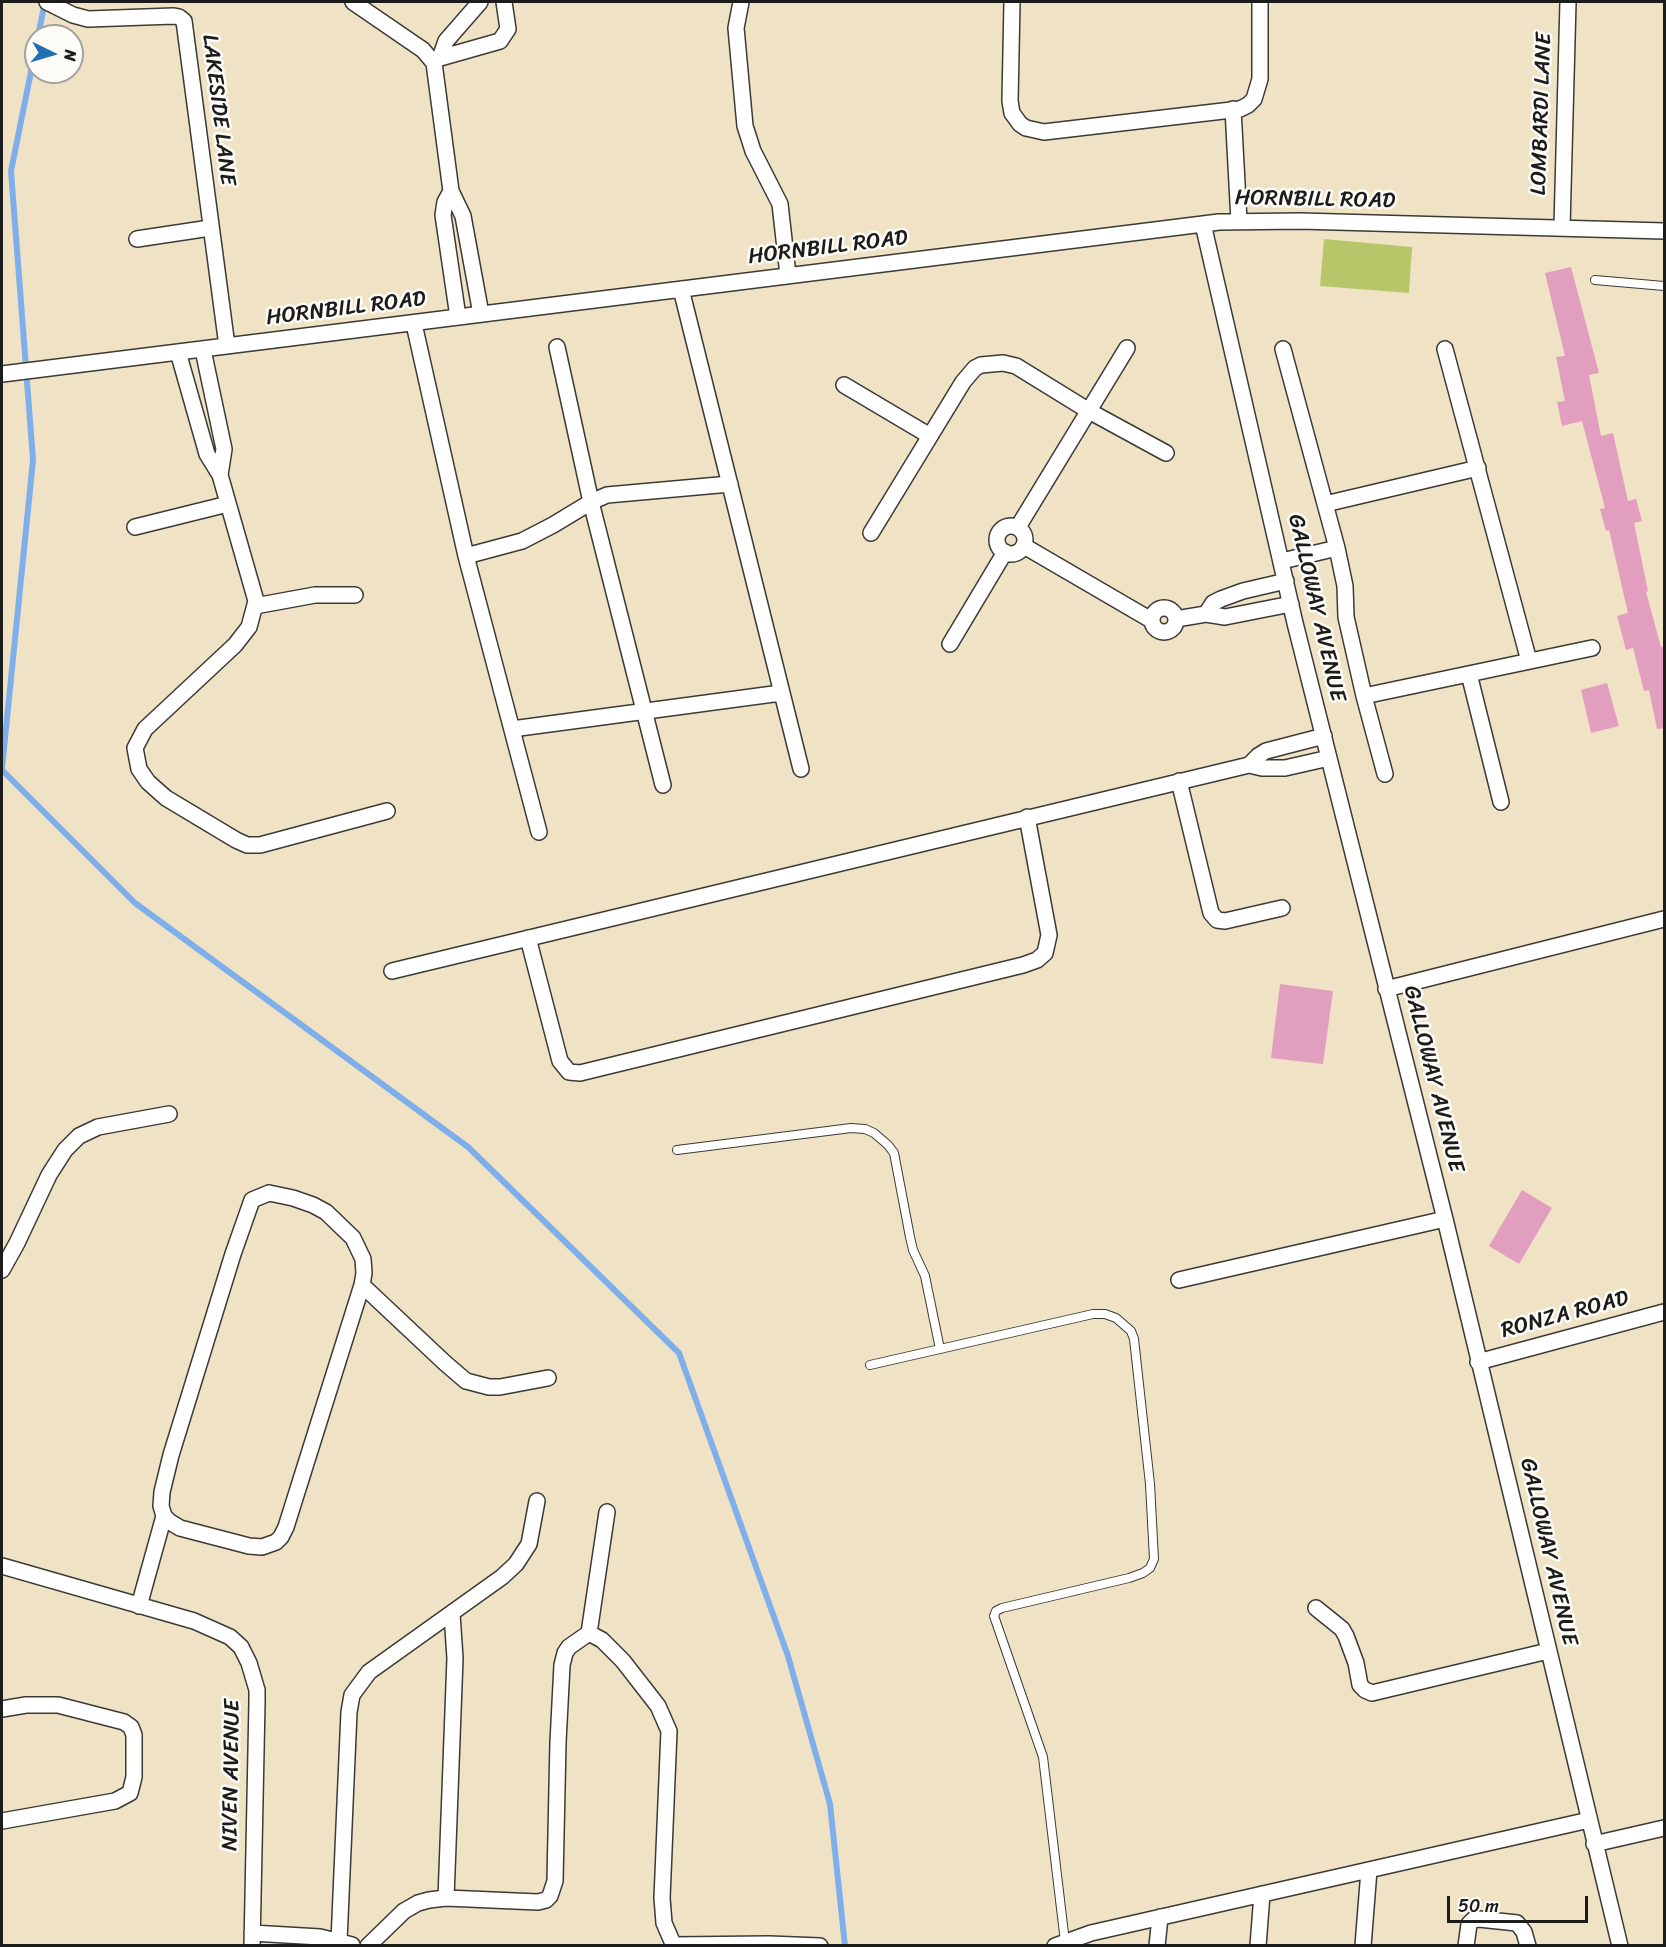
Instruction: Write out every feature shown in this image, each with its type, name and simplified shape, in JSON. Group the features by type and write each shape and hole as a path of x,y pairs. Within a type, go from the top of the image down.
{"street":[{"name":"LAKESIDE LANE","path":"47,2 73,15 98,20 174,16 184,21 226,346"},
{"path":"353,2 437,59 500,41 508,29 504,2"},
{"path":"480,2 446,41 437,59 451,191 463,216 481,314"},
{"path":"741,2 736,28 745,126 753,151 780,204 788,275"},
{"path":"1012,2 1010,101 1012,113 1026,128 1044,132 1233,109 1248,105 1258,91 1260,2"},
{"name":"LOMBARDI LANE","path":"1562,227 1568,2"},
{"path":"1233,109 1239,221"},
{"path":"451,191 443,215 458,317"},
{"name":"HORNBILL ROAD","path":"2,374 1203,224 1239,221 1665,231"},
{"name":"GALLOWAY AVENUE","path":"1203,224 1291,604 1445,1219 1620,1946"},
{"path":"137,239 210,228"},
{"path":"681,289 801,769"},
{"path":"414,324 466,556 539,832"},
{"path":"557,347 591,502 663,784"},
{"path":"1018,527 1126,348"},
{"path":"1284,349 1336,548 1345,586 1346,617 1385,774"},
{"path":"1445,349 1529,661"},
{"path":"203,350 224,449 220,475"},
{"path":"178,352 207,454 220,475 254,592 255,606 249,627 235,645 145,729 135,748 136,762 143,776 166,798 236,840 247,844 260,845 387,811"},
{"path":"871,533 963,382 975,368 988,363 1016,366 1089,411 1166,453"},
{"path":"844,386 930,436"},
{"path":"1325,504 1478,468"},
{"path":"466,556 522,541 607,495 730,484"},
{"path":"135,527 228,504"},
{"path":"1008,526 1018,527 1026,539 1024,546 1012,554 1005,552 999,545 998,536 1008,526"},
{"path":"1024,546 1152,620 1153,626 1161,632 1172,629 1176,619 1206,614 1225,617 1291,604"},
{"path":"1282,561 1336,548"},
{"path":"950,644 1005,552"},
{"path":"1206,614 1213,603 1221,599 1243,591 1286,581"},
{"path":"255,606 315,595 355,595"},
{"path":"1364,696 1592,648"},
{"path":"1469,674 1501,802"},
{"path":"512,729 781,693"},
{"path":"1249,765 1266,751 1324,736"},
{"path":"392,971 1249,765 1262,768 1285,768 1329,758"},
{"path":"1179,781 1211,913 1217,920 1225,921 1282,908"},
{"path":"528,938 560,1061 569,1072 579,1073 648,1057 1037,960 1045,953 1049,935 1027,817"},
{"path":"1386,989 1665,919"},
{"path":"2,1270 18,1243 49,1175 65,1149 79,1136 98,1127 169,1114"},
{"path":"268,1193 278,1193 326,1212 346,1231 360,1250 364,1273 362,1285 281,1537 270,1545 249,1546 180,1528 170,1522 164,1516 161,1506 171,1455 252,1200 268,1193"},
{"path":"1179,1280 1445,1219"},
{"path":"362,1285 466,1381 489,1387 500,1387 548,1378"},
{"name":"RONZA ROAD","path":"1478,1362 1665,1312"},
{"path":"347,1944 349,1712 352,1695 369,1672 502,1577 524,1555 529,1544 537,1502"},
{"path":"252,1939 320,1937 347,1944 357,1943 368,1946 404,1911 418,1903 446,1898 538,1902 550,1896 555,1881 562,1665 569,1647 589,1633 607,1512"},
{"path":"139,1606 164,1516"},
{"name":"NIVEN AVENUE","path":"2,1566 194,1622 230,1637 241,1647 249,1663 257,1702 252,1939"},
{"path":"1316,1608 1342,1629 1356,1663 1360,1685 1372,1693 1548,1651"},
{"path":"446,1898 454,1669 452,1614"},
{"path":"589,1633 602,1640 623,1661 658,1706 669,1731 662,1905 664,1923 674,1945 820,1946"},
{"path":"2,1709 43,1703 124,1722 134,1735 134,1777 130,1793 115,1801 2,1821"},
{"path":"1060,1944 1091,1933 1589,1820"},
{"path":"1594,1844 1665,1828"},
{"path":"1363,1946 1369,1869"},
{"path":"1258,1946 1262,1894"},
{"path":"1156,1946 1160,1917"},
{"path":"1466,1946 1469,1924 1479,1919 1517,1923 1524,1932 1528,1946"}],"lane":[{"path":"1595,280 1665,286"},
{"path":"677,1150 851,1128 865,1129 874,1133 894,1153 912,1244 925,1276 940,1349"},
{"path":"870,1365 1093,1314 1105,1314 1116,1318 1127,1326 1134,1339 1150,1484 1154,1559 1150,1568 1129,1578 1002,1608 996,1611 994,1616 1043,1757 1060,1944"}],"green space":[{"path":"1324,239 1412,247 1409,293 1320,286"}],"building":[{"path":"1571,267 1599,373 1589,375 1601,436 1613,433 1628,501 1636,499 1642,521 1634,523 1648,591 1646,592 1661,647 1665,646 1665,728 1657,729 1649,690 1644,691 1633,648 1626,650 1617,616 1628,613 1609,530 1606,531 1600,509 1605,508 1582,421 1562,426 1557,402 1565,401 1556,357 1565,356 1545,273"},
{"path":"1607,683 1619,726 1591,733 1581,690"},
{"path":"1280,984 1333,991 1323,1064 1271,1058"},
{"path":"1522,1190 1552,1208 1519,1264 1489,1246"}],"waterway":[{"path":"40,24 45,2"},
{"path":"2,768 33,460 11,171 29,84"},
{"path":"2,770 135,903 468,1147 679,1353 788,1656 830,1804 845,1946"}]}
